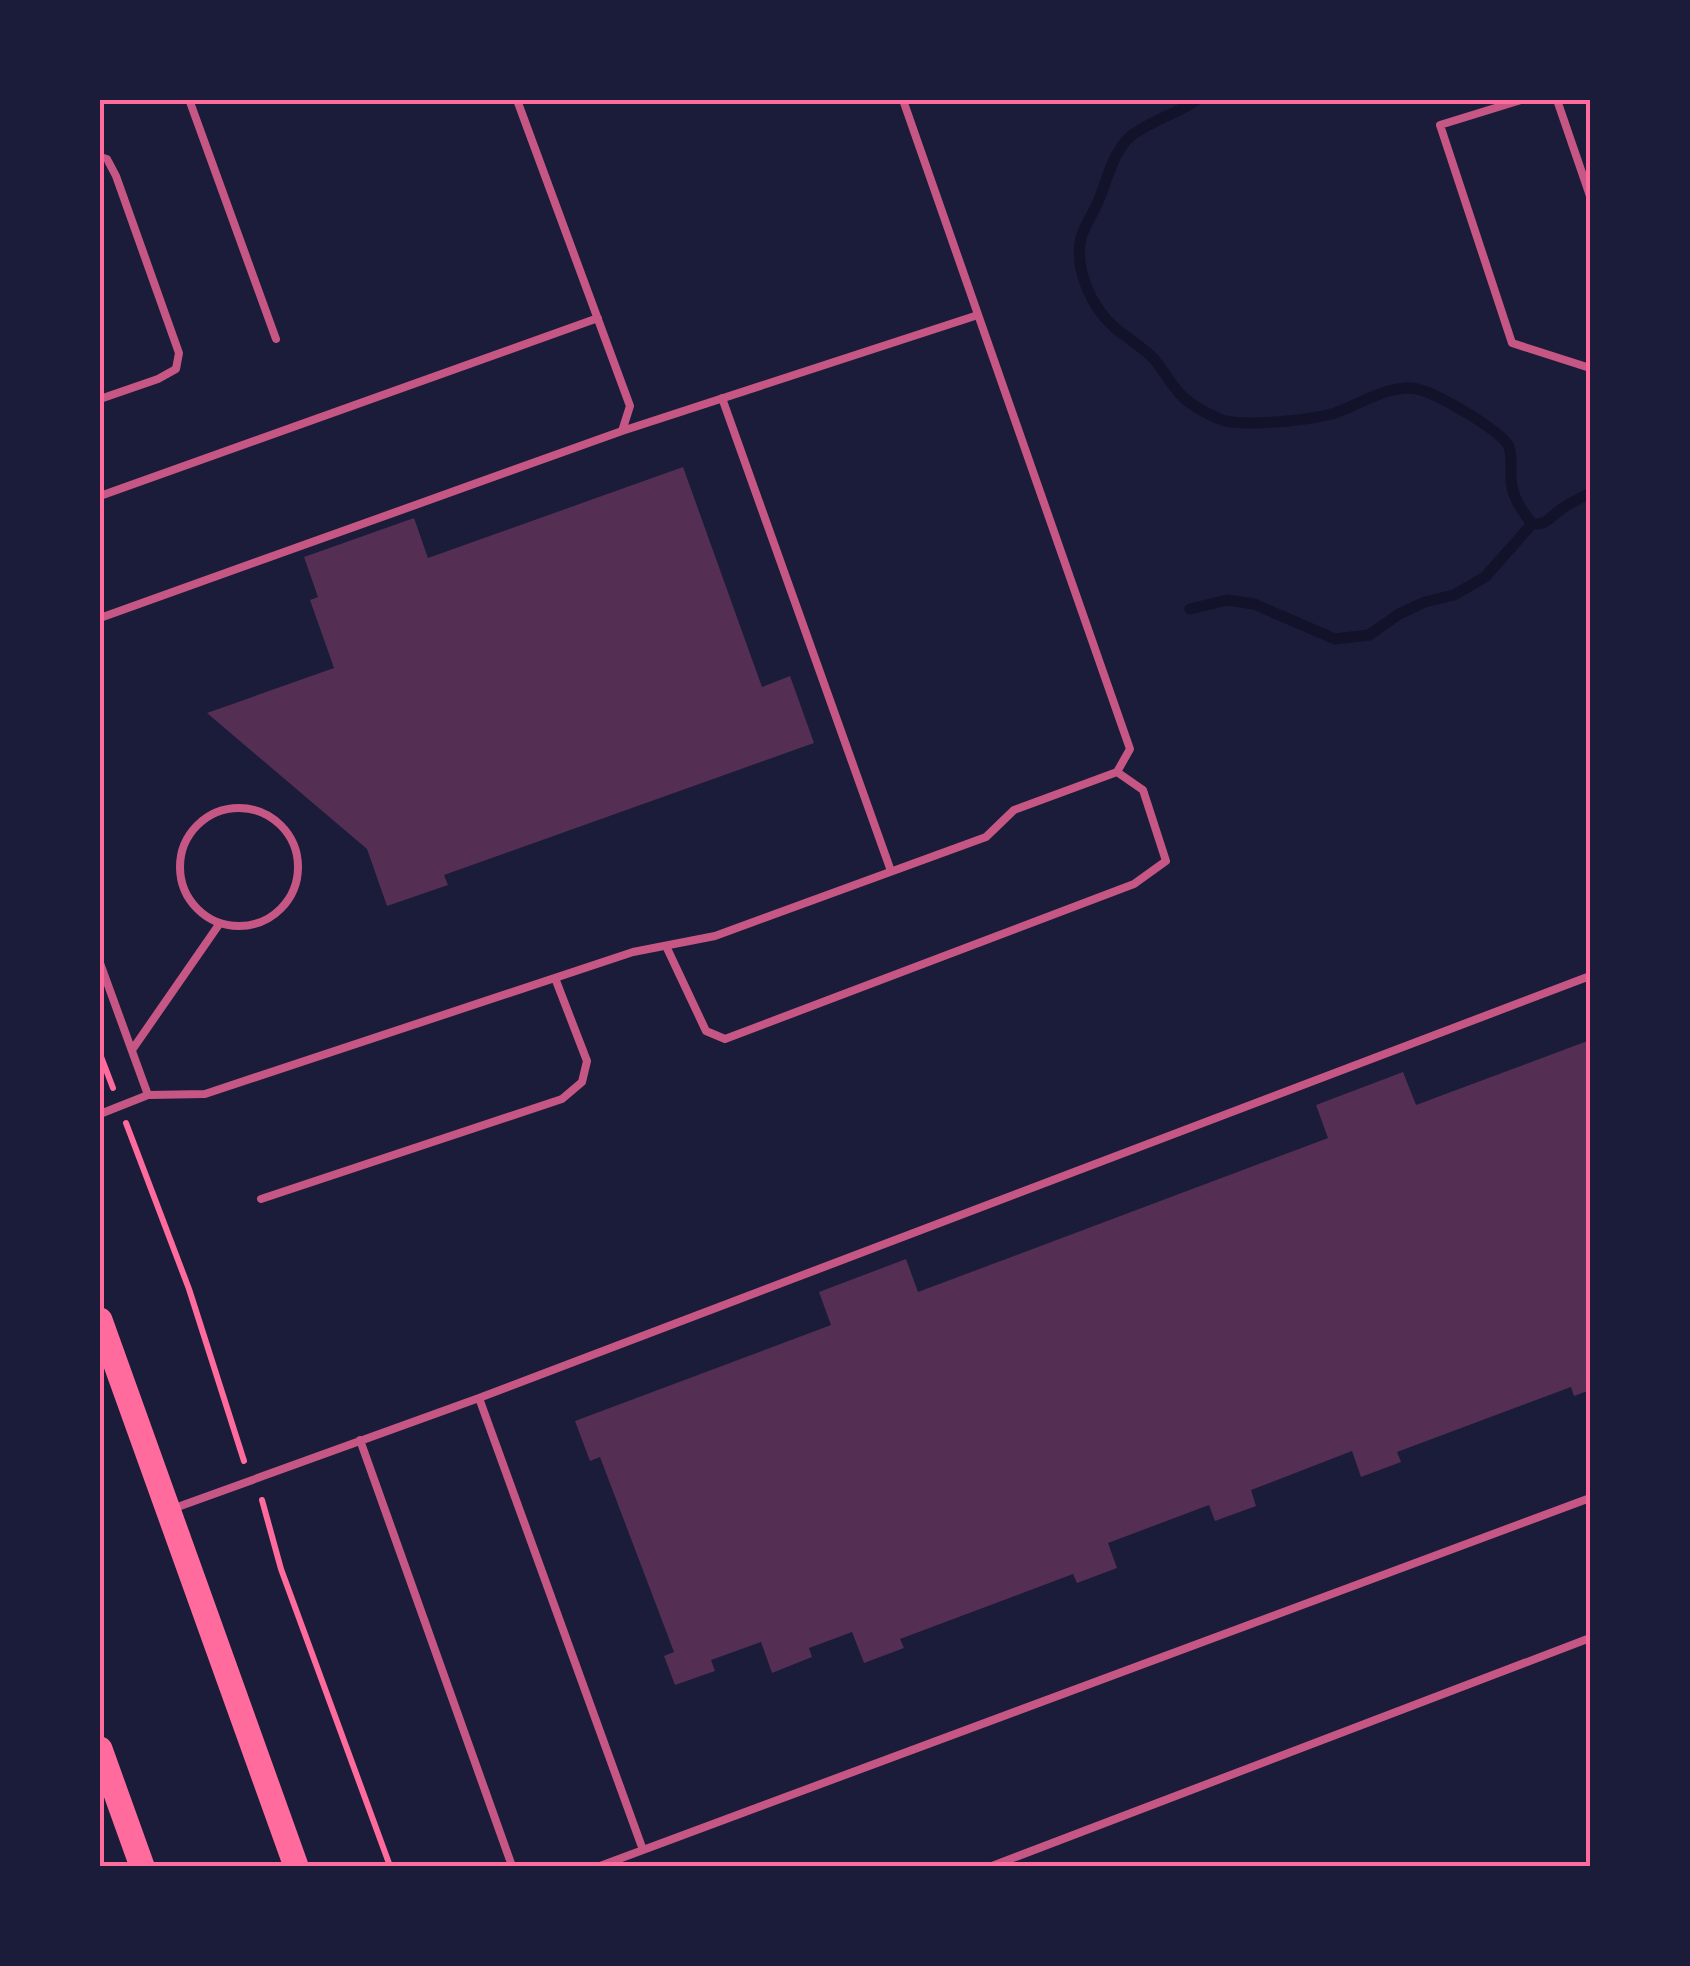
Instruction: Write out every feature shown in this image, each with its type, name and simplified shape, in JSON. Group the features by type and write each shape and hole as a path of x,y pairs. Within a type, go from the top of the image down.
{"main road":[{"path":"100,1320 296,1866"},
{"path":"100,1749 142,1866"}],"lane":[{"path":"191,100 276,339"},
{"path":"517,100 630,406 622,432"},
{"path":"100,1114 148,1095 204,1094 634,952 715,936 986,837 1014,810 1117,772 1130,749 904,100"},
{"path":"1521,100 1440,125 1512,343 1590,368"},
{"path":"1558,100 1590,196"},
{"path":"100,158 106,159 116,176 179,353 176,369 168,374 100,399"},
{"path":"100,618 622,432 978,315"},
{"path":"100,496 598,318"},
{"path":"722,398 891,871"},
{"path":"666,946 706,1031 725,1039 1134,884 1166,860 1143,790 1117,772"},
{"path":"248,809 267,815 283,828 294,845 298,864 296,884 274,914 240,926 220,923 190,901 182,885 183,846 193,829 218,812 248,809"},
{"path":"132,1050 220,923"},
{"path":"100,963 148,1095"},
{"path":"168,1510 478,1398 1590,976"},
{"path":"261,1199 562,1098 582,1082 587,1060 555,978"},
{"path":"478,1398 643,1850"},
{"path":"360,1440 512,1866"},
{"path":"600,1866 1590,1498"},
{"path":"992,1866 1590,1638"}],"building":[{"path":"683,467 762,687 790,676 814,743 444,875 448,885 387,906 367,849 207,713 334,668 310,600 318,597 304,557 414,518 428,558"},
{"path":"1590,1040 1590,1390 1574,1396 1571,1387 1397,1452 1401,1462 1361,1477 1352,1451 1251,1490 1256,1506 1215,1521 1209,1505 1108,1543 1117,1568 1077,1583 1073,1574 900,1639 904,1648 864,1663 852,1632 809,1648 812,1657 772,1673 761,1642 711,1660 715,1671 675,1685 664,1656 674,1652 600,1457 590,1461 575,1421 831,1325 819,1292 906,1259 918,1292 1328,1138 1316,1105 1403,1072 1416,1105"}],"waterway":[{"path":"1197,100 1146,126 1125,142 1083,233 1079,250 1082,274 1106,318 1150,355 1187,400 1222,420 1261,423 1311,418 1399,389 1421,390 1441,399 1504,440 1511,454 1513,490 1532,524"},
{"path":"1190,609 1227,600 1254,604 1335,639 1369,635 1399,614 1454,595 1485,577 1532,524 1545,522 1590,493"}]}
